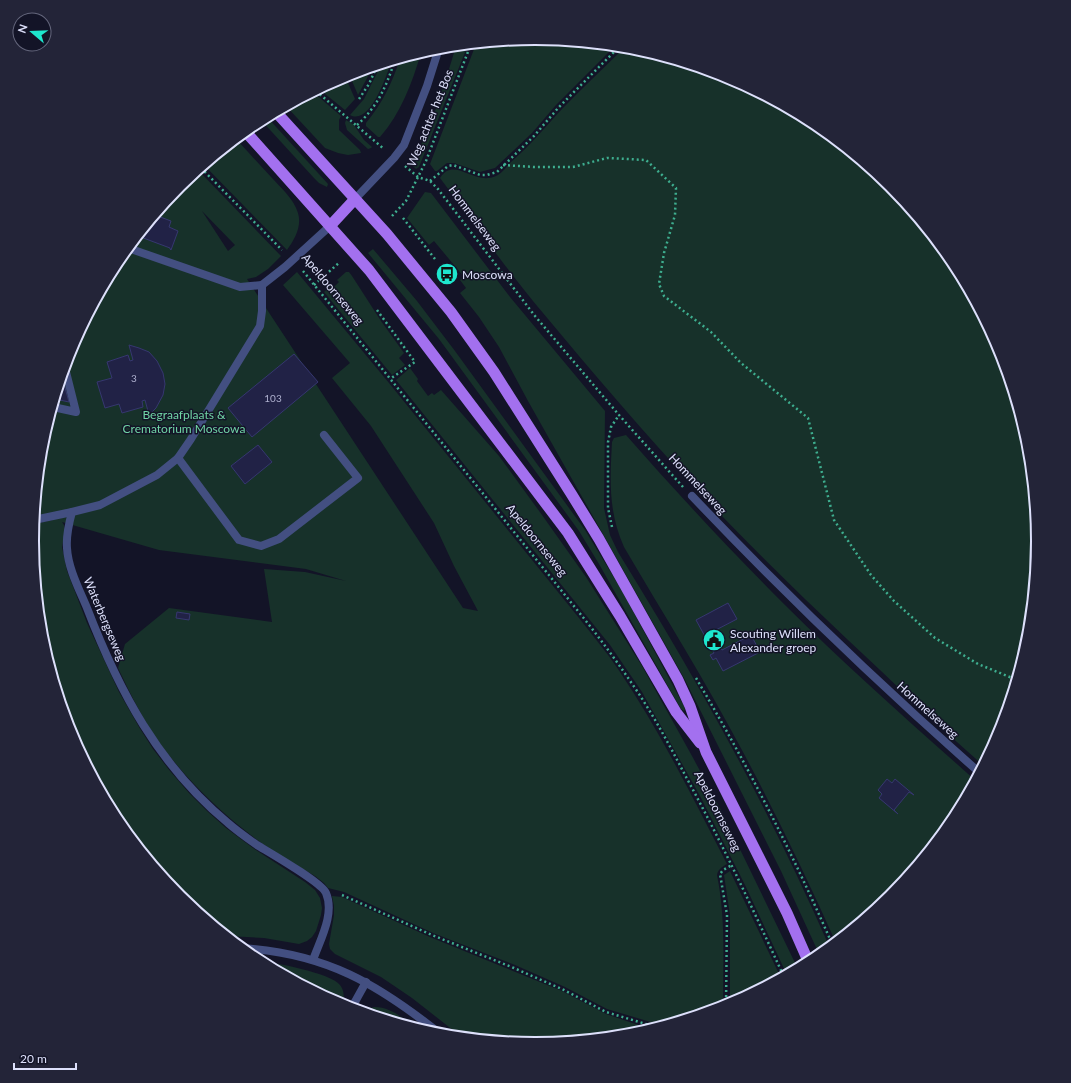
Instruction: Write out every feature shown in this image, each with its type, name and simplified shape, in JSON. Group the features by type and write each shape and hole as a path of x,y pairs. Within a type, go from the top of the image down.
{"main road":[{"name":"Apeldoornseweg","path":"280,116 356,199 451,312 494,372 572,495 599,539 678,680 690,706 706,752 787,913 806,957"},
{"name":"Apeldoornseweg","path":"249,137 369,270 568,533 620,616 676,712 706,752"},
{"path":"330,226 356,199"}],"street":[{"name":"Weg achter het Bos","path":"356,199 404,145 427,86 437,56"},
{"path":"134,250 240,286 262,285 293,260 330,226"},
{"path":"40,519 100,505 157,475 178,458 204,419 260,326 262,310 262,285"},
{"path":"57,408 76,412 67,377"},
{"path":"178,458 239,540 261,546 279,539 358,478 324,435"},
{"name":"Hommelseweg","path":"692,496 746,554 791,598 881,684 976,770"},
{"name":"Waterbergseweg","path":"72,512 67,548 72,570 110,663 142,724 157,747 191,789 228,824 255,844 317,884 325,892"},
{"path":"313,960 325,929 329,910 325,892"},
{"path":"253,949 280,952 313,960 339,969 366,982 408,1008 431,1026"},
{"path":"354,1004 366,982"}],"path":[{"name":"Weg achter het Bos","path":"418,177 469,49"},
{"path":"503,165 534,136 559,107 614,52"},
{"path":"320,94 357,125 365,118 379,100 393,66"},
{"path":"359,99 369,84 375,72"},
{"path":"503,165 573,167 607,158 646,160 676,188 675,215 664,253 659,284 664,296 711,332 741,363 808,418 834,520 871,575 894,601 935,638 978,664 1013,678"},
{"name":"Hommelseweg","path":"503,165 496,172 487,175 480,175 453,165 448,166 430,181 438,189 535,316 619,415 692,496"},
{"name":"Apeldoornseweg","path":"204,171 306,274 606,647 639,694 697,797 732,865 782,972"},
{"path":"403,218 435,259"},
{"path":"376,308 415,362 390,379"},
{"path":"612,528 608,508 608,442 611,427 619,415"},
{"path":"694,674 730,735 767,807 830,940"},
{"path":"726,1000 727,915 720,874 723,870 732,865"},
{"path":"325,892 343,895 432,935 557,986 606,1012 648,1025"}],"green space":[{"path":"536,45 568,46 610,51 556,105 532,133 495,168 480,172 454,163 447,163 435,171 430,164 474,49"},
{"path":"466,50 419,167 416,169 412,163 426,135 454,52"},
{"path":"619,53 664,62 695,71 755,96 784,112 838,148 887,190 929,239 965,293 981,322 1006,382 1022,445 1028,477 1031,509 1031,574 1028,606 1022,638 1006,701 980,763 810,604 699,492 659,448 543,313 503,263 440,178 446,172 452,170 459,170 481,178 489,178 500,174 570,101"},
{"path":"419,59 410,86 400,108 387,128 380,137 378,137 366,126 366,123 386,93 398,65"},
{"path":"389,67 382,87 371,106 364,113 357,116 350,115 364,99 378,70"},
{"path":"370,74 358,95 352,80"},
{"path":"348,82 355,99 345,110 324,93"},
{"path":"317,96 341,116 339,120 339,130 360,150 361,153 348,155 325,148 290,110"},
{"path":"346,120 354,125 364,140 372,147 371,148 368,149 347,130 345,123"},
{"path":"271,122 328,184 327,187 319,183 266,125"},
{"path":"240,143 294,203 298,213 299,223 295,237 287,250 207,169"},
{"name":"Begraafplaats & Crematorium Moscowa","path":"202,174 281,256 268,269 256,277 247,279 463,608 478,611 454,566 434,523 371,426 332,378 350,363 283,285 297,272 389,383 604,649 633,692 689,790 727,864 719,870 717,875 723,925 723,1001 695,1012 654,1023 607,1009 565,987 515,965 433,933 344,892 328,888 315,876 263,844 243,829 205,795 182,771 161,745 138,708 118,668 125,644 169,608 272,622 264,569 305,572 346,581 306,569 159,550 62,522 65,530 62,547 67,571 87,623 119,692 153,749 189,793 226,828 253,848 305,882 315,890 320,898 322,908 321,915 316,931 307,941 299,944 264,938 235,936 233,935 184,893 142,844 106,790 90,761 77,732 65,701 56,670 43,606 40,574 40,523 53,520 40,516 43,477 56,413 65,382 77,351 90,322 123,266 162,214","holes":["202,211 235,245 228,251"]},
{"path":"425,192 431,193 510,297 605,411 604,508 610,535 618,552 708,704 778,836 827,942 817,950 781,871 684,678 499,347 479,317 460,293 466,288 460,280 464,277 434,241 429,245 407,218"},
{"path":"373,249 417,301 455,351 585,530 621,589 685,708 684,711 681,709 579,531 439,339 368,253"},
{"path":"346,272 349,272 352,276 404,353 399,358 405,365 392,375 324,292 332,285 334,287 339,282 337,280"},
{"path":"410,368 428,396 432,393 434,395 441,390 499,456 586,577 642,666 692,756 719,806 795,964 785,970 745,885 700,796 642,692 610,645 396,380"},
{"path":"626,435 704,521 808,628 972,777 948,817 909,869 887,893 863,915 834,938 791,846 743,752 700,674 624,547 615,521 611,495 612,442 614,438"},
{"path":"730,871 779,974 730,998 730,915 724,875"},
{"path":"332,896 342,897 430,937 562,991 606,1014 641,1026 600,1034 536,1038 503,1037 454,1031 412,998 381,977 335,954 330,949 329,944 334,906"},
{"path":"274,963 314,972 335,981 343,990 344,999 316,987"},
{"path":"380,1007 391,1011 405,1021 376,1012 368,1009"}],"building":[{"path":"160,217 171,221 169,227 178,231 171,250 170,248 143,238"},
{"path":"129,345 149,352 157,361 163,373 165,384 163,395 156,408 149,415 145,400 142,401 143,407 122,413 119,404 105,408 97,382 112,378 107,362 128,355 130,361 133,360"},
{"path":"294,354 318,382 252,437 228,408"},
{"path":"64,385 69,402 60,400"},
{"path":"258,445 272,462 245,484 231,466"},
{"path":"728,603 737,619 712,632 722,650 751,635 760,652 723,671 716,658 713,660 710,655 714,653 696,620"},
{"path":"177,612 190,614 189,620 176,618"},
{"path":"887,779 892,783 895,779 914,795 909,792 894,810 898,814 879,798 882,794 878,790"}],"place":[{"name":"Moscowa","path":"447,274"},
{"name":"Scouting Willem Alexander groep","path":"714,640"}]}
